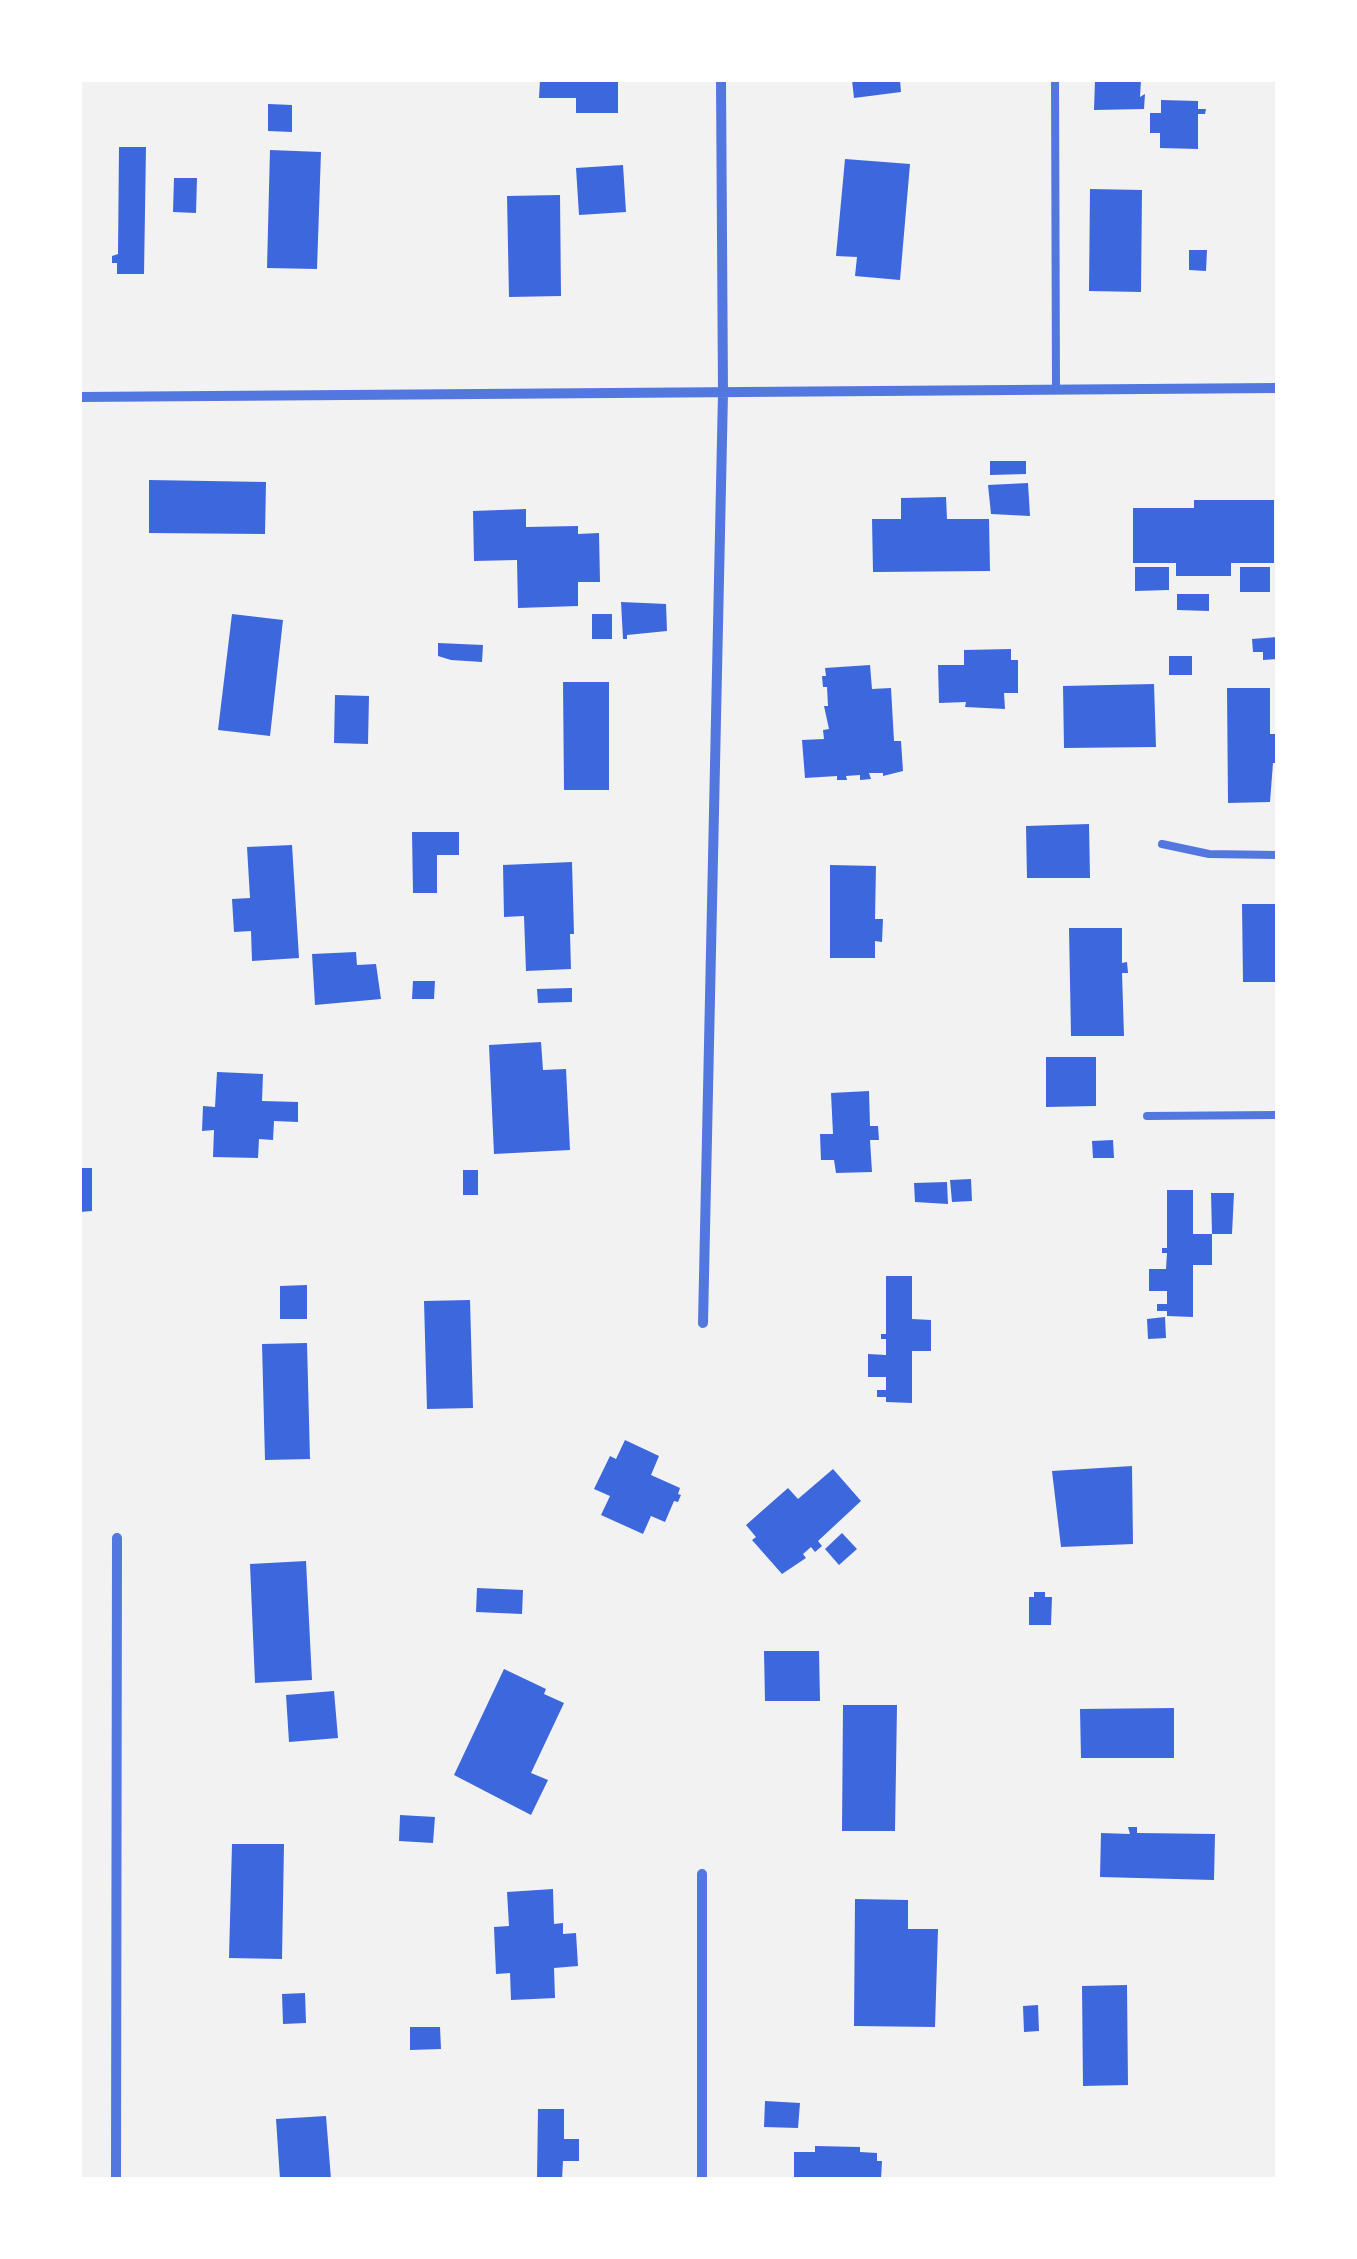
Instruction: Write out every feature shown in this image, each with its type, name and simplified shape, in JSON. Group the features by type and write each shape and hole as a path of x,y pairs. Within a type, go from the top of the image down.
{"street":[{"path":"703,1323 723,393 721,80"},
{"path":"80,398 1277,388"},
{"path":"116,2179 117,1538"},
{"path":"702,1874 702,2179"}],"lane":[{"path":"1056,80 1056,390"},
{"path":"1162,844 1209,854 1277,855"},
{"path":"1146,1116 1277,1115"}],"building":[{"path":"540,80 618,80 618,113 576,113 576,98 539,98"},
{"path":"852,80 900,80 901,92 854,98"},
{"path":"1095,80 1141,80 1144,109 1094,110"},
{"path":"1161,100 1198,101 1198,109 1206,109 1205,114 1198,114 1198,149 1160,148 1160,133 1150,133 1150,113 1161,113"},
{"path":"268,104 292,105 292,132 268,131"},
{"path":"119,147 146,147 144,274 117,274 117,263 112,263 112,256 118,254"},
{"path":"270,150 321,152 317,269 267,268"},
{"path":"845,159 910,164 900,280 855,276 857,257 836,256"},
{"path":"623,165 626,212 579,215 576,168"},
{"path":"174,178 197,178 196,213 173,212"},
{"path":"1090,189 1142,190 1141,292 1089,291"},
{"path":"560,195 561,296 509,297 507,196"},
{"path":"1189,250 1207,250 1206,271 1189,270"},
{"path":"990,461 1026,461 1026,474 990,475"},
{"path":"149,480 266,482 265,534 149,533"},
{"path":"1028,483 1030,516 991,514 988,485"},
{"path":"946,497 947,519 989,519 990,571 873,572 872,519 901,519 901,498"},
{"path":"1194,500 1274,500 1274,563 1231,563 1231,576 1176,576 1176,563 1133,563 1133,508 1194,508"},
{"path":"526,509 526,527 578,526 578,534 599,533 600,582 578,582 578,606 518,608 517,560 474,561 473,511"},
{"path":"1135,567 1169,567 1169,590 1135,591"},
{"path":"1240,567 1270,567 1270,592 1240,592"},
{"path":"1177,594 1209,594 1209,611 1177,610"},
{"path":"621,602 666,604 667,631 627,635 623,639"},
{"path":"232,614 283,620 270,736 218,730"},
{"path":"592,614 612,614 612,639 592,639"},
{"path":"1277,637 1277,659 1263,660 1263,652 1253,652 1252,639"},
{"path":"438,643 483,645 482,662 438,656"},
{"path":"1011,649 1011,660 1018,660 1018,693 1004,693 1005,709 965,707 966,702 939,703 938,665 964,665 964,650"},
{"path":"1169,656 1192,656 1192,675 1169,675"},
{"path":"870,665 872,689 891,688 894,741 901,741 903,771 883,776 869,773 871,779 860,780 860,775 846,776 847,780 837,780 837,776 805,778 802,740 824,739 823,730 829,729 824,706 828,706 827,687 823,687 822,676 826,676 825,668"},
{"path":"563,682 609,682 609,790 564,790"},
{"path":"1154,684 1156,747 1064,748 1063,686"},
{"path":"1227,688 1270,688 1270,734 1277,734 1277,763 1273,763 1270,802 1228,803"},
{"path":"335,695 369,696 368,744 334,743"},
{"path":"1089,824 1090,878 1027,878 1026,826"},
{"path":"412,832 459,832 459,855 437,855 437,893 413,893"},
{"path":"292,845 299,958 252,961 251,931 234,932 232,899 250,898 247,847"},
{"path":"572,862 571,969 526,971 524,916 504,917 503,865"},
{"path":"830,865 876,866 875,919 883,919 882,942 875,941 875,958 830,958"},
{"path":"1242,904 1277,904 1277,982 1243,982"},
{"path":"1069,928 1122,928 1122,963 1127,962 1128,973 1122,973 1124,1036 1071,1036"},
{"path":"356,952 357,965 376,964 381,999 315,1005 312,954"},
{"path":"413,981 435,981 434,999 412,999"},
{"path":"572,988 572,1002 538,1003 537,989"},
{"path":"541,1042 543,1070 566,1069 570,1150 494,1154 489,1045"},
{"path":"1046,1057 1096,1057 1096,1106 1046,1107"},
{"path":"217,1072 263,1074 262,1101 298,1102 298,1122 274,1121 273,1140 259,1139 258,1158 213,1157 214,1130 202,1131 203,1106 215,1107"},
{"path":"869,1091 870,1126 878,1126 879,1140 870,1140 872,1172 836,1173 834,1160 821,1160 820,1134 833,1134 831,1093"},
{"path":"1113,1140 1114,1158 1093,1158 1092,1141"},
{"path":"80,1168 92,1168 92,1211 80,1212"},
{"path":"463,1170 478,1170 478,1195 463,1195"},
{"path":"971,1179 972,1201 952,1202 950,1180"},
{"path":"947,1182 948,1204 915,1202 914,1183"},
{"path":"1167,1190 1193,1190 1193,1234 1212,1234 1212,1265 1193,1265 1193,1317 1167,1316 1167,1311 1157,1311 1157,1304 1167,1304 1167,1291 1149,1291 1149,1269 1166,1269 1167,1253 1162,1253 1162,1248 1167,1248"},
{"path":"1211,1193 1234,1193 1232,1234 1212,1234"},
{"path":"886,1276 912,1276 912,1319 931,1320 931,1351 912,1351 912,1403 886,1402 886,1397 877,1397 877,1390 886,1390 886,1377 868,1377 868,1354 886,1355 886,1339 881,1339 881,1334 886,1334"},
{"path":"307,1285 307,1319 280,1319 280,1286"},
{"path":"470,1300 473,1408 427,1409 424,1301"},
{"path":"1165,1317 1166,1338 1148,1339 1147,1319"},
{"path":"307,1343 310,1459 265,1460 262,1344"},
{"path":"625,1440 659,1456 651,1475 680,1488 678,1502 674,1501 665,1522 651,1516 643,1534 601,1515 610,1496 594,1489 610,1456 616,1459"},
{"path":"1132,1466 1133,1544 1061,1547 1052,1471"},
{"path":"833,1469 861,1501 818,1541 822,1546 815,1552 811,1547 803,1554 806,1558 782,1574 752,1540 756,1537 746,1525 788,1488 798,1499"},
{"path":"842,1533 857,1549 839,1565 825,1549"},
{"path":"306,1561 312,1680 255,1683 250,1564"},
{"path":"477,1588 523,1590 522,1614 476,1612"},
{"path":"1034,1592 1052,1597 1051,1625 1029,1625 1029,1597 1034,1597"},
{"path":"764,1651 819,1651 820,1701 765,1701"},
{"path":"504,1669 546,1689 544,1694 564,1703 531,1773 548,1780 531,1815 454,1775"},
{"path":"334,1691 338,1738 289,1742 286,1695"},
{"path":"843,1705 897,1705 895,1831 842,1831"},
{"path":"1174,1708 1174,1758 1081,1758 1080,1709"},
{"path":"400,1815 435,1817 433,1843 399,1841"},
{"path":"1128,1827 1137,1827 1137,1833 1215,1834 1214,1880 1100,1877 1101,1833 1130,1834"},
{"path":"232,1844 284,1844 282,1959 229,1958"},
{"path":"553,1889 554,1924 563,1923 563,1934 576,1933 578,1966 554,1968 555,1998 511,2000 510,1973 496,1974 494,1927 509,1926 507,1892"},
{"path":"855,1899 908,1900 908,1929 938,1929 935,2027 854,2026"},
{"path":"1127,1985 1128,2085 1083,2086 1082,1986"},
{"path":"305,1993 306,2023 283,2024 282,1994"},
{"path":"1038,2005 1039,2031 1024,2032 1023,2006"},
{"path":"410,2027 440,2027 441,2049 410,2050"},
{"path":"765,2101 800,2103 798,2128 764,2127"},
{"path":"538,2109 564,2109 564,2139 579,2139 579,2161 563,2161 562,2179 537,2179"},
{"path":"326,2116 331,2179 280,2179 276,2119"},
{"path":"815,2146 860,2147 860,2152 877,2153 877,2161 882,2161 881,2179 794,2179 794,2152 815,2152"}]}
